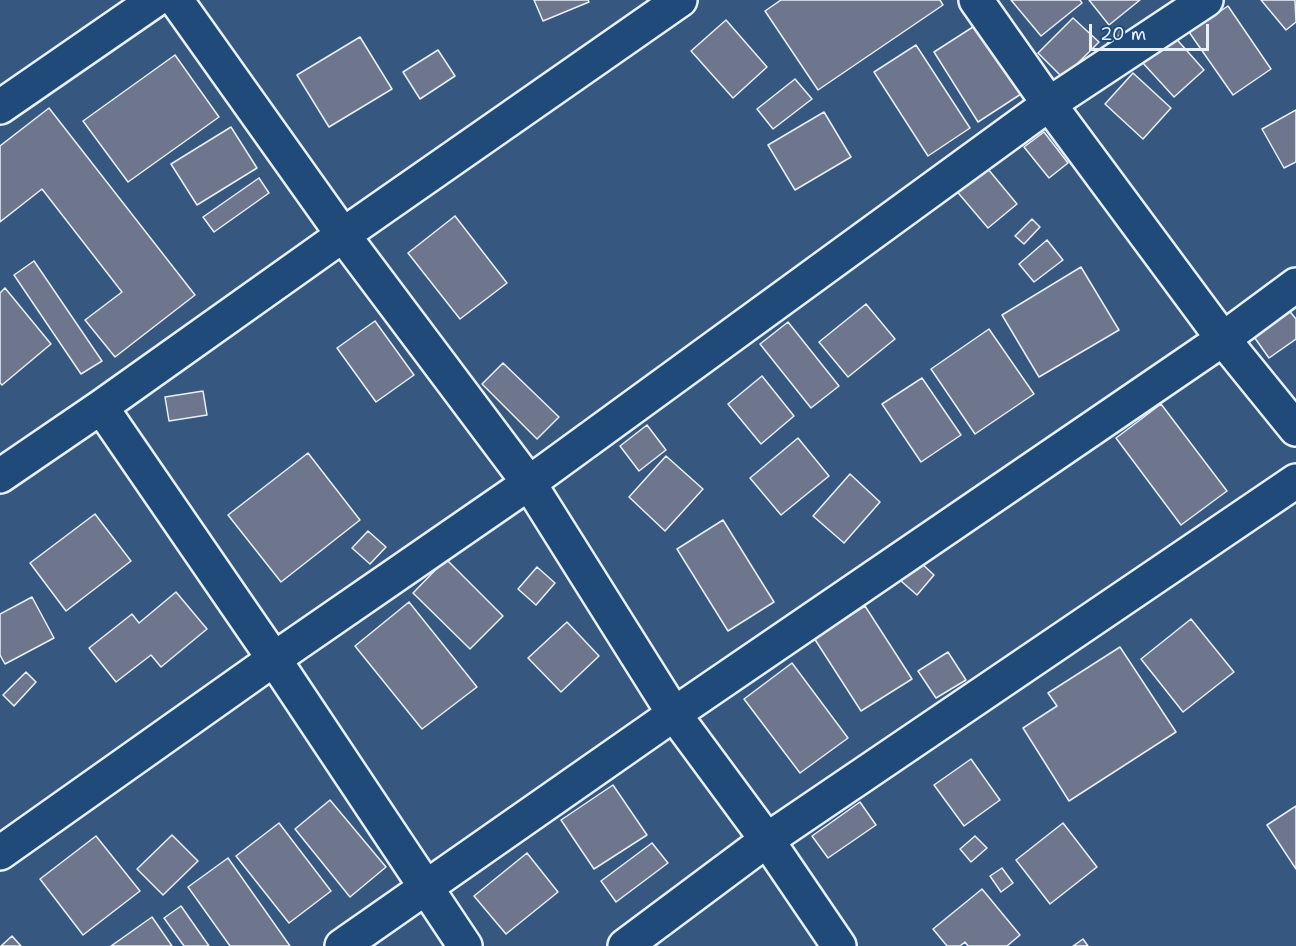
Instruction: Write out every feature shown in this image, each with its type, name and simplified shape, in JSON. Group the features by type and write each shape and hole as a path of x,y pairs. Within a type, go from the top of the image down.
{"street":[{"path":"0,107 155,0"},
{"path":"176,0 343,234 529,483 674,714 767,840 839,946"},
{"path":"0,476 680,0"},
{"path":"976,0 1048,104 1223,339 1296,429"},
{"path":"0,852 529,483 1048,104 1206,0"},
{"path":"342,946 674,714 1223,339 1296,285"},
{"path":"101,407 274,659 465,946"},
{"path":"625,946 767,840 1296,481"}],"building":[{"path":"534,0 588,0 589,2 543,21"},
{"path":"781,0 940,0 943,5 818,90 765,11"},
{"path":"1011,0 1080,0 1082,3 1041,36"},
{"path":"1089,0 1140,0 1109,25"},
{"path":"1261,0 1295,0 1296,22 1286,30"},
{"path":"1228,6 1271,69 1233,95 1189,32"},
{"path":"1073,18 1099,42 1063,78 1038,53"},
{"path":"726,20 767,67 733,98 691,51"},
{"path":"976,25 1021,94 978,122 934,52"},
{"path":"1120,30 1125,44 1110,49 1105,35"},
{"path":"1172,34 1204,70 1174,97 1142,62"},
{"path":"360,37 392,89 329,127 297,75"},
{"path":"916,45 970,128 928,156 874,72"},
{"path":"438,50 455,76 420,99 403,72"},
{"path":"175,55 219,117 128,182 83,121"},
{"path":"1133,73 1171,108 1143,139 1105,104"},
{"path":"795,79 812,99 773,129 757,109"},
{"path":"49,108 195,295 115,357 85,320 122,292 42,189 0,222 0,146"},
{"path":"1296,110 1296,162 1284,168 1262,129"},
{"path":"824,112 851,157 795,190 768,145"},
{"path":"231,127 257,168 197,205 171,164"},
{"path":"1044,132 1068,163 1049,178 1024,147"},
{"path":"983,163 1017,204 988,228 954,188"},
{"path":"259,178 269,193 214,232 203,217"},
{"path":"455,216 507,283 460,319 408,253"},
{"path":"1032,219 1040,227 1024,244 1015,236"},
{"path":"1047,240 1063,260 1034,282 1019,264"},
{"path":"34,261 102,361 81,374 14,275"},
{"path":"1081,267 1119,330 1039,377 1002,315"},
{"path":"5,288 51,344 2,385 0,383 0,293"},
{"path":"866,304 895,339 848,377 819,342"},
{"path":"1287,308 1296,319 1296,339 1269,358 1252,334"},
{"path":"375,321 414,375 376,402 337,348"},
{"path":"788,322 839,386 811,408 760,344"},
{"path":"989,329 1034,394 975,434 931,369"},
{"path":"503,363 559,417 537,439 482,384"},
{"path":"762,376 794,416 761,444 728,404"},
{"path":"922,378 961,435 921,462 882,404"},
{"path":"203,391 207,415 169,421 165,397"},
{"path":"1161,404 1227,491 1181,525 1116,438"},
{"path":"647,425 666,450 639,471 620,446"},
{"path":"798,438 829,476 781,515 750,478"},
{"path":"308,453 360,520 281,582 228,515"},
{"path":"666,456 703,489 665,531 629,497"},
{"path":"850,474 880,502 844,543 813,516"},
{"path":"95,514 131,561 66,611 30,563"},
{"path":"723,520 774,602 728,631 677,549"},
{"path":"368,531 386,547 370,564 352,548"},
{"path":"446,559 503,616 470,649 413,593"},
{"path":"919,561 934,575 917,595 901,581"},
{"path":"537,567 555,583 536,605 518,589"},
{"path":"176,592 207,629 161,667 151,655 116,682 89,648 132,614 139,623"},
{"path":"32,597 54,638 5,664 0,655 0,614"},
{"path":"409,602 477,687 422,729 355,646"},
{"path":"865,606 912,679 861,711 814,638"},
{"path":"1191,619 1234,672 1183,712 1141,659"},
{"path":"567,622 599,656 561,692 528,658"},
{"path":"1120,647 1176,732 1069,801 1023,728 1057,706 1048,693"},
{"path":"948,652 966,680 936,698 918,671"},
{"path":"792,663 848,738 800,773 744,699"},
{"path":"26,672 36,682 14,706 3,695"},
{"path":"971,759 1000,800 964,826 934,785"},
{"path":"613,785 647,835 594,869 561,820"},
{"path":"330,800 386,867 350,897 295,829"},
{"path":"860,802 876,825 828,858 812,836"},
{"path":"1296,806 1296,869 1267,825"},
{"path":"279,823 331,891 289,923 236,856"},
{"path":"1063,823 1097,867 1050,904 1016,860"},
{"path":"172,835 198,861 163,895 137,869"},
{"path":"96,836 140,891 83,935 40,879"},
{"path":"975,836 987,848 971,862 960,849"},
{"path":"652,843 668,863 616,902 601,881"},
{"path":"527,853 558,892 506,934 474,896"},
{"path":"228,858 290,946 230,946 188,887"},
{"path":"1002,868 1013,883 1001,892 990,876"},
{"path":"982,889 1020,935 1007,946 968,946 965,942 960,946 947,946 933,929"},
{"path":"181,906 209,946 184,946 164,918"},
{"path":"152,917 172,946 111,946"},
{"path":"12,936 21,946 1,946"},
{"path":"1083,939 1088,946 1073,946"}]}
